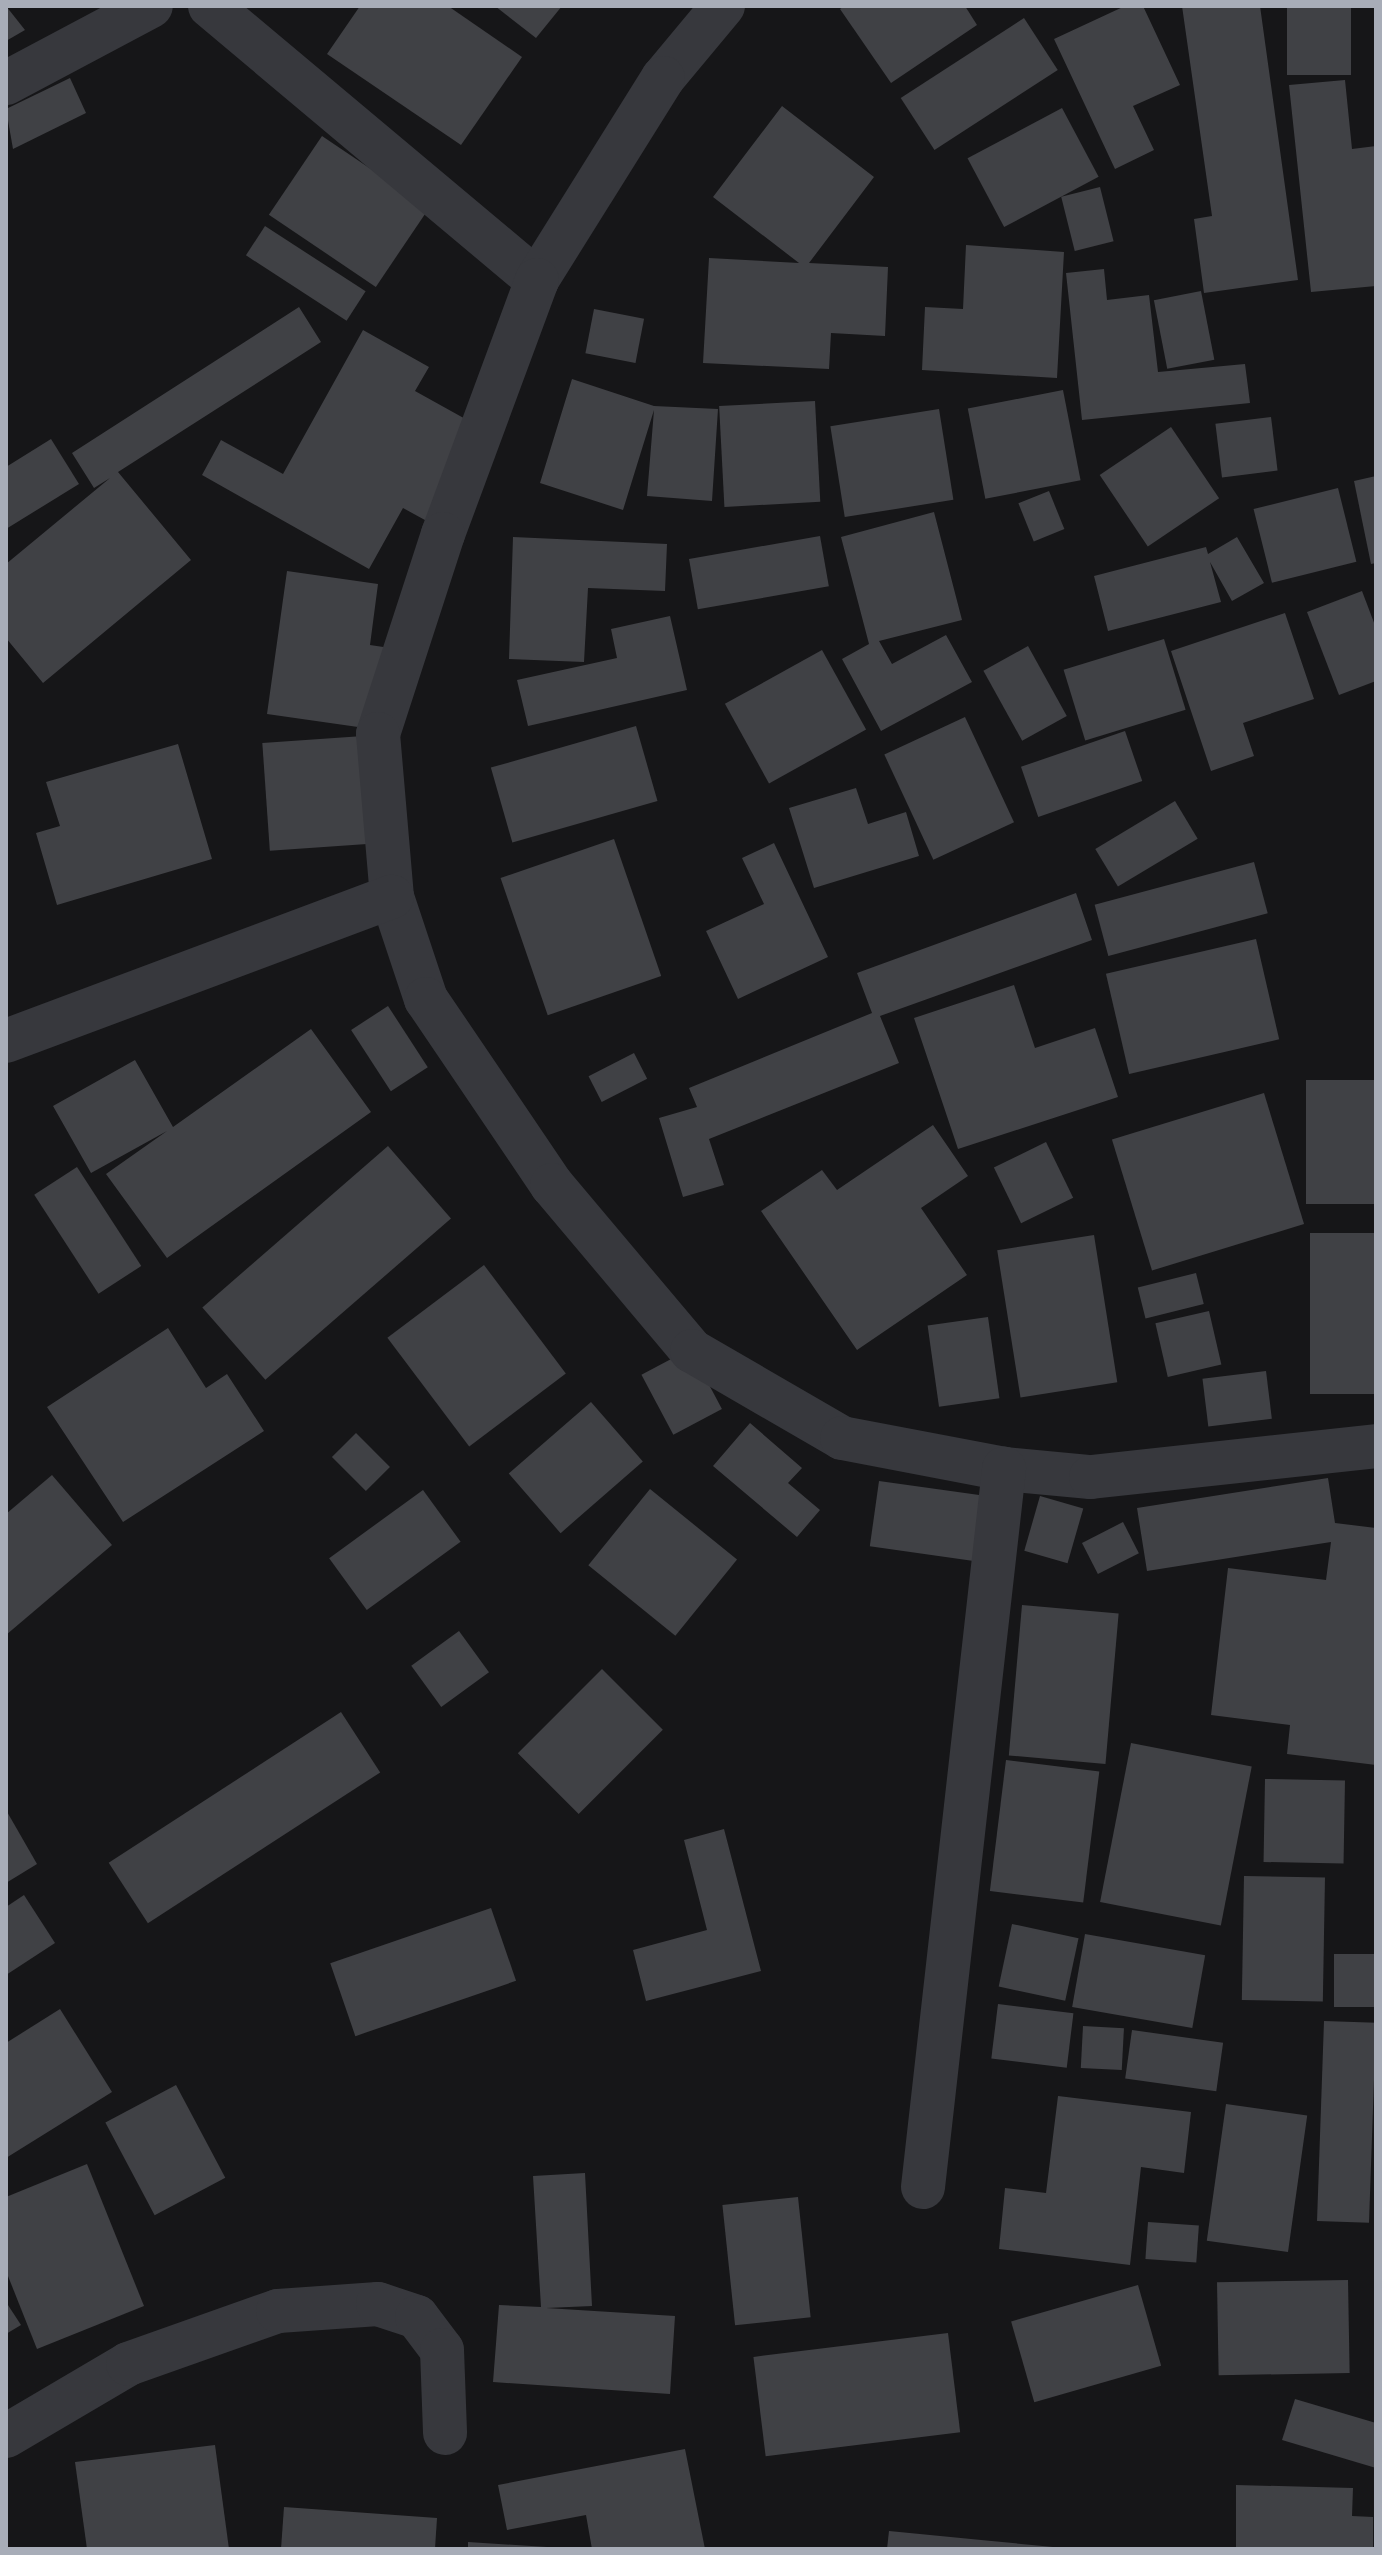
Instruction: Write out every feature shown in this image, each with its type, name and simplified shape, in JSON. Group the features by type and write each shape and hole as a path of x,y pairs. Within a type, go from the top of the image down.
{"street":[{"path":"6,83 151,6"},
{"path":"210,6 537,280"},
{"path":"723,6 663,78 537,280 443,534 378,734 392,897 426,999 552,1185 692,1351 842,1438 1004,1469 1091,1477 1376,1446"},
{"path":"6,1041 392,897"},
{"path":"923,2187 1004,1469"},
{"path":"6,2436 128,2364 278,2311 378,2304 417,2317 442,2350 445,2433"}],"building":[{"path":"6,6 25,30 6,41"},
{"path":"360,6 448,6 522,57 461,145 327,54"},
{"path":"495,6 562,6 536,38"},
{"path":"844,6 965,6 977,25 891,83 840,9"},
{"path":"1125,6 1143,6 1180,85 1133,106 1154,150 1115,169 1054,39"},
{"path":"1182,6 1260,6 1298,280 1204,293 1194,219 1212,216"},
{"path":"1287,6 1351,6 1351,75 1287,75"},
{"path":"1024,18 1058,70 934,150 901,98"},
{"path":"70,78 86,113 13,149 6,109"},
{"path":"1345,80 1352,149 1376,146 1376,286 1311,292 1289,85"},
{"path":"782,106 874,177 809,263 888,267 885,336 831,333 829,369 703,363 709,258 799,263 713,197"},
{"path":"1062,108 1099,177 1004,227 968,158"},
{"path":"322,136 429,208 376,287 269,215"},
{"path":"1100,187 1114,241 1075,251 1061,197"},
{"path":"265,226 366,291 347,321 246,255"},
{"path":"966,245 1064,252 1057,378 922,370 925,307 963,309"},
{"path":"1104,269 1107,300 1149,295 1158,372 1245,364 1250,403 1082,420 1066,273"},
{"path":"1201,291 1214,360 1167,369 1154,300"},
{"path":"299,307 321,342 118,472 191,560 43,683 6,638 6,564 110,478 94,488 72,453"},
{"path":"594,309 644,319 635,363 585,353"},
{"path":"363,330 429,367 415,391 487,431 434,525 403,508 369,569 202,475 221,440 283,474"},
{"path":"572,379 654,406 718,409 712,501 647,496 654,410 623,510 540,483"},
{"path":"1063,390 1081,480 985,499 968,409"},
{"path":"815,401 820,502 724,507 719,406"},
{"path":"939,409 953,500 845,517 830,426"},
{"path":"1271,417 1278,471 1222,477 1215,424"},
{"path":"1171,427 1219,498 1148,546 1100,475"},
{"path":"51,439 79,484 6,529 6,467"},
{"path":"1376,476 1376,563 1371,564 1354,481"},
{"path":"1338,488 1356,562 1272,583 1254,509"},
{"path":"1049,491 1064,529 1034,541 1018,503"},
{"path":"934,512 962,620 879,641 892,664 946,635 972,682 881,731 842,659 869,644 841,537"},
{"path":"820,536 829,586 698,609 689,559"},
{"path":"513,537 667,544 665,591 588,588 584,662 509,659"},
{"path":"1237,537 1264,583 1232,601 1210,562 1221,602 1108,631 1094,576 1206,547 1208,554"},
{"path":"287,571 378,584 370,645 390,648 379,730 267,714"},
{"path":"1362,591 1376,628 1376,681 1339,695 1307,612"},
{"path":"1285,613 1314,699 1243,723 1254,756 1211,771 1171,651"},
{"path":"670,616 687,690 528,726 517,680 617,658 611,629"},
{"path":"1164,639 1186,710 1085,740 1064,670"},
{"path":"1028,646 1067,716 1022,741 983,671"},
{"path":"822,650 866,730 769,783 725,704"},
{"path":"965,717 1014,822 933,860 884,755"},
{"path":"636,726 657,801 512,843 491,768"},
{"path":"1125,731 1142,781 1038,817 1021,767"},
{"path":"392,734 400,842 270,851 262,743"},
{"path":"178,744 212,859 57,905 36,833 60,826 46,782"},
{"path":"856,788 868,824 906,812 919,856 814,888 789,808"},
{"path":"1175,801 1198,839 1118,887 1095,849"},
{"path":"614,839 661,976 548,1015 501,878"},
{"path":"774,843 828,957 738,999 706,931 764,904 742,858"},
{"path":"1254,862 1268,913 1108,956 1095,905"},
{"path":"1076,893 1092,940 880,1016 899,1063 709,1139 724,1185 683,1197 659,1118 697,1107 689,1088 872,1013 857,973"},
{"path":"1256,939 1279,1039 1129,1074 1106,974"},
{"path":"1014,985 1035,1048 1095,1028 1118,1097 958,1149 914,1018"},
{"path":"388,1006 428,1067 391,1091 351,1030"},
{"path":"311,1029 371,1112 167,1258 106,1174 167,1131 91,1173 53,1106 135,1060 173,1127"},
{"path":"634,1053 647,1079 602,1102 589,1076"},
{"path":"1306,1080 1376,1080 1376,1204 1306,1204"},
{"path":"1264,1093 1304,1224 1152,1271 1112,1139"},
{"path":"933,1125 968,1176 921,1208 967,1275 857,1350 761,1211 822,1170 837,1190"},
{"path":"1046,1142 1073,1198 1021,1223 994,1167"},
{"path":"388,1146 451,1218 265,1380 202,1307"},
{"path":"77,1167 141,1266 98,1294 34,1195"},
{"path":"1310,1233 1376,1233 1376,1394 1310,1394"},
{"path":"1094,1235 1117,1382 1021,1397 997,1250"},
{"path":"484,1265 566,1374 469,1446 387,1338"},
{"path":"1196,1273 1204,1304 1146,1319 1138,1288"},
{"path":"1209,1311 1221,1365 1168,1377 1155,1323"},
{"path":"988,1317 999,1398 939,1407 928,1325"},
{"path":"168,1328 206,1388 227,1374 264,1431 123,1522 47,1407"},
{"path":"690,1349 722,1409 673,1435 641,1375"},
{"path":"1266,1371 1272,1419 1208,1426 1202,1379"},
{"path":"591,1402 643,1462 561,1533 509,1474"},
{"path":"750,1423 802,1468 788,1483 820,1510 797,1537 713,1466"},
{"path":"356,1433 390,1467 366,1491 332,1457"},
{"path":"52,1475 112,1545 6,1635 6,1514"},
{"path":"1328,1478 1335,1523 1376,1528 1376,1765 1287,1754 1290,1725 1211,1715 1228,1568 1326,1580 1331,1542 1147,1571 1137,1508"},
{"path":"879,1481 990,1497 981,1562 870,1546"},
{"path":"650,1489 737,1559 675,1636 588,1565"},
{"path":"423,1490 461,1542 367,1610 329,1558"},
{"path":"1040,1496 1083,1508 1068,1563 1024,1551"},
{"path":"1123,1522 1139,1553 1098,1574 1082,1543"},
{"path":"1022,1605 1119,1613 1105,1764 1009,1755"},
{"path":"459,1631 489,1672 441,1707 411,1666"},
{"path":"602,1669 663,1730 579,1814 518,1753"},
{"path":"341,1712 380,1772 148,1923 109,1863"},
{"path":"1131,1743 1252,1766 1221,1925 1100,1902"},
{"path":"1006,1760 1099,1771 1083,1902 990,1891"},
{"path":"1265,1779 1345,1780 1344,1863 1264,1862"},
{"path":"6,1810 37,1864 6,1883"},
{"path":"724,1829 761,1971 646,2001 633,1950 707,1930 684,1840"},
{"path":"1244,1876 1325,1877 1323,2001 1242,2000"},
{"path":"24,1895 55,1943 6,1975 6,1907"},
{"path":"491,1908 516,1981 355,2036 330,1963"},
{"path":"1012,1924 1079,1938 1065,2001 999,1987"},
{"path":"1085,1934 1205,1955 1192,2028 1072,2007"},
{"path":"1334,1954 1376,1954 1376,2007 1334,2007"},
{"path":"998,2004 1073,2013 1067,2068 991,2059"},
{"path":"60,2009 112,2092 6,2158 6,2043"},
{"path":"1324,2021 1376,2023 1369,2223 1317,2221"},
{"path":"1083,2026 1124,2028 1122,2070 1081,2068"},
{"path":"1132,2030 1223,2043 1216,2091 1125,2079"},
{"path":"176,2085 225,2178 155,2215 105,2123"},
{"path":"1058,2096 1191,2112 1184,2173 1141,2167 1130,2265 999,2249 1005,2188 1046,2193"},
{"path":"1226,2104 1307,2115 1288,2252 1207,2241"},
{"path":"87,2164 144,2306 37,2349 6,2271 6,2197"},
{"path":"585,2173 592,2306 546,2308 675,2316 670,2394 493,2382 499,2305 541,2307 533,2176"},
{"path":"798,2197 811,2317 735,2325 722,2205"},
{"path":"1148,2222 1199,2226 1196,2262 1145,2259"},
{"path":"1348,2280 1350,2373 1219,2375 1217,2282"},
{"path":"1138,2285 1161,2366 1034,2402 1011,2321"},
{"path":"6,2302 21,2325 6,2334"},
{"path":"948,2333 960,2432 766,2456 753,2357"},
{"path":"1295,2399 1376,2423 1376,2468 1282,2440"},
{"path":"215,2445 229,2549 87,2549 75,2462"},
{"path":"685,2449 705,2549 592,2549 586,2515 507,2530 498,2485"},
{"path":"1236,2485 1353,2488 1352,2516 1373,2517 1373,2549 1236,2549"},
{"path":"284,2507 437,2518 435,2549 281,2549"},
{"path":"889,2531 1053,2547 887,2549"},
{"path":"468,2542 547,2547 468,2549"}]}
